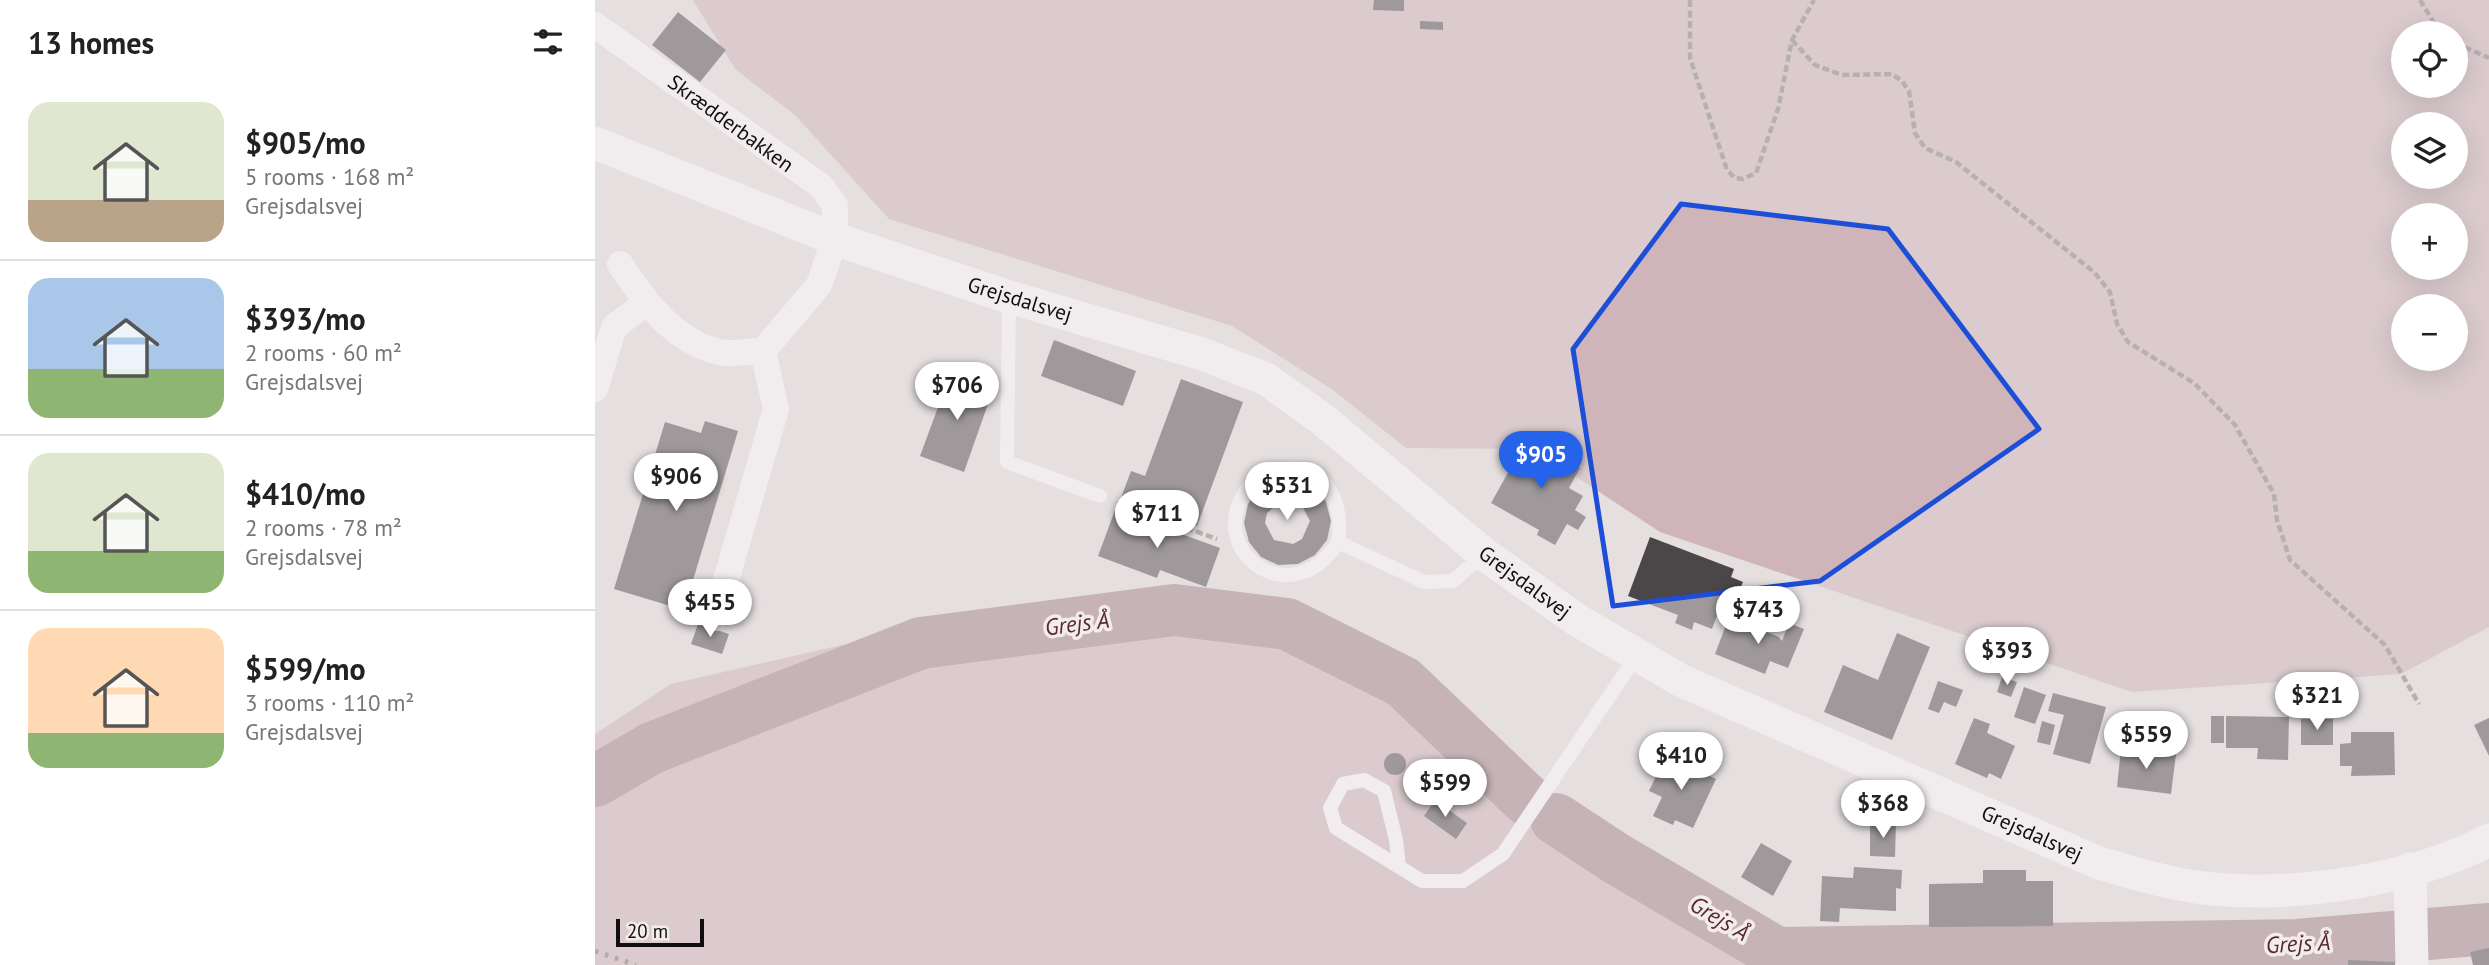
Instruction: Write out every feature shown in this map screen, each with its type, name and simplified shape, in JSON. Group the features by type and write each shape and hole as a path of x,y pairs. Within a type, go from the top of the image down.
{"street":[{"name":"Skrædderbakken","path":"595,25 821,186 835,205 835,239"},
{"name":"Grejsdalsvej","path":"595,143 835,239 1009,297 1202,354 1266,379 1322,419 1484,554 1577,620 1637,655 1682,681 2086,857 2154,878 2211,889 2264,891 2343,885 2410,869 2489,841"},
{"path":"620,264 646,303 681,337 721,352 763,351 819,285 835,239"},
{"path":"595,390 614,327 646,303"},
{"path":"715,618 776,409 763,351"},
{"path":"2410,869 2412,961"}],"lane":[{"path":"1009,297 1007,462 1100,496"},
{"path":"1287,468 1308,472 1325,484 1338,501 1342,522 1338,542 1327,560 1310,572 1289,576 1269,573 1251,561 1239,544 1234,523 1238,503 1250,485 1267,473 1287,468"},
{"path":"1338,542 1424,582 1453,581 1484,554"},
{"path":"1399,866 1384,790 1364,780 1343,784 1331,808 1336,828 1422,881 1463,881 1503,854 1637,655"}],"path":[{"path":"1690,0 1691,58 1721,155 1735,178 1743,179 1756,173 1778,109 1792,40 1814,0"},
{"path":"2420,0 2433,21"},
{"path":"1792,40 1815,65 1842,75 1892,74 1902,80 1909,91 1915,134 1925,148 1956,162 2094,272 2110,292 2117,324 2128,342 2194,383 2235,425 2274,495 2277,520 2290,560 2385,645 2419,704"},
{"path":"2468,49 2489,58"},
{"path":"1100,496 1208,537 1239,544"}],"highlighted area":[{"path":"1681,204 1888,229 2039,429 1820,581 1613,606 1573,349"}],"shaded area":[{"path":"693,0 2489,0 2489,627 2401,674 2132,692 1660,532 1534,449 1406,448 1333,390 1232,326 889,219 795,115 735,69"},
{"path":"990,611 1204,623 1371,677 1621,890 1777,965 595,965 595,734 671,684"},
{"path":"2134,956 2140,965 1837,965"}],"building":[{"path":"1374,0 1404,0 1404,11 1373,10"},
{"path":"678,12 726,50 700,82 652,45"},
{"path":"1420,21 1443,22 1443,30 1420,29"},
{"path":"1054,340 1136,371 1123,406 1041,376"},
{"path":"951,372 994,387 964,472 920,456"},
{"path":"1181,379 1243,402 1197,526 1121,498 1131,471 1145,476"},
{"path":"705,421 738,431 684,610 614,589 665,422 701,433"},
{"path":"1523,436 1580,468 1569,488 1583,496 1575,510 1586,517 1578,530 1567,524 1555,545 1537,535 1539,530 1491,503 1519,453 1517,448"},
{"path":"1277,480 1296,480 1314,487 1326,502 1331,521 1327,540 1315,555 1298,564 1278,565 1261,557 1249,542 1244,523 1248,504 1259,489","holes":["1282,500 1301,504 1310,521 1302,539 1293,544 1274,540 1265,523 1267,513"]},
{"path":"1115,510 1220,548 1206,587 1160,570 1157,578 1098,556"},
{"path":"1650,537 1734,569 1731,577 1743,582 1737,596 1726,591 1712,629 1694,622 1692,630 1675,623 1678,615 1628,596"},
{"path":"1729,617 1779,637 1782,641 1789,623 1804,629 1788,668 1770,661 1765,674 1715,654"},
{"path":"698,624 729,634 722,654 691,644"},
{"path":"1897,633 1930,647 1892,740 1824,712 1843,665 1878,680"},
{"path":"2002,677 2017,682 2011,697 1997,692"},
{"path":"1938,681 1963,690 1956,707 1944,702 1939,713 1928,709"},
{"path":"2024,687 2046,695 2035,724 2014,717"},
{"path":"2053,693 2106,707 2090,764 2053,754 2064,715 2048,711"},
{"path":"2211,716 2224,716 2224,743 2211,743"},
{"path":"2226,716 2289,717 2288,760 2257,759 2258,748 2226,748"},
{"path":"1974,718 1990,724 1987,733 2015,746 2001,779 1989,773 1987,778 1955,764"},
{"path":"2489,718 2489,756 2474,725"},
{"path":"2301,719 2333,719 2333,745 2301,745"},
{"path":"2042,721 2055,725 2050,745 2037,742"},
{"path":"2351,732 2394,732 2395,775 2351,776 2352,766 2340,766 2340,744 2351,743"},
{"path":"2121,748 2176,754 2171,794 2117,787"},
{"path":"1391,753 1399,753 1406,760 1406,768 1399,775 1391,775 1384,768 1384,760"},
{"path":"1666,755 1716,779 1693,828 1675,820 1673,825 1653,816 1662,797 1649,791"},
{"path":"1435,800 1467,823 1456,839 1424,816"},
{"path":"1870,823 1896,823 1895,857 1870,856"},
{"path":"1761,843 1792,861 1773,896 1741,877"},
{"path":"1854,867 1902,870 1901,889 1896,888 1896,911 1840,908 1839,922 1820,921 1822,876 1853,878"},
{"path":"1983,870 2026,870 2026,881 2053,881 2053,926 1929,927 1929,884 1983,883"},
{"path":"2489,948 2489,965 2473,965 2470,952"},
{"path":"2348,960 2395,962 2395,965 2348,965"}],"waterway":[{"name":"Grejs Å","path":"595,781 652,748 921,643 1174,610 1287,624 1403,682 1527,800"},
{"name":"Grejs Å","path":"1556,819 1617,859 1777,953 2297,945 2489,929"},
{"path":"2297,945 2304,965"}],"railway":[{"path":"595,951 636,965"}]}
